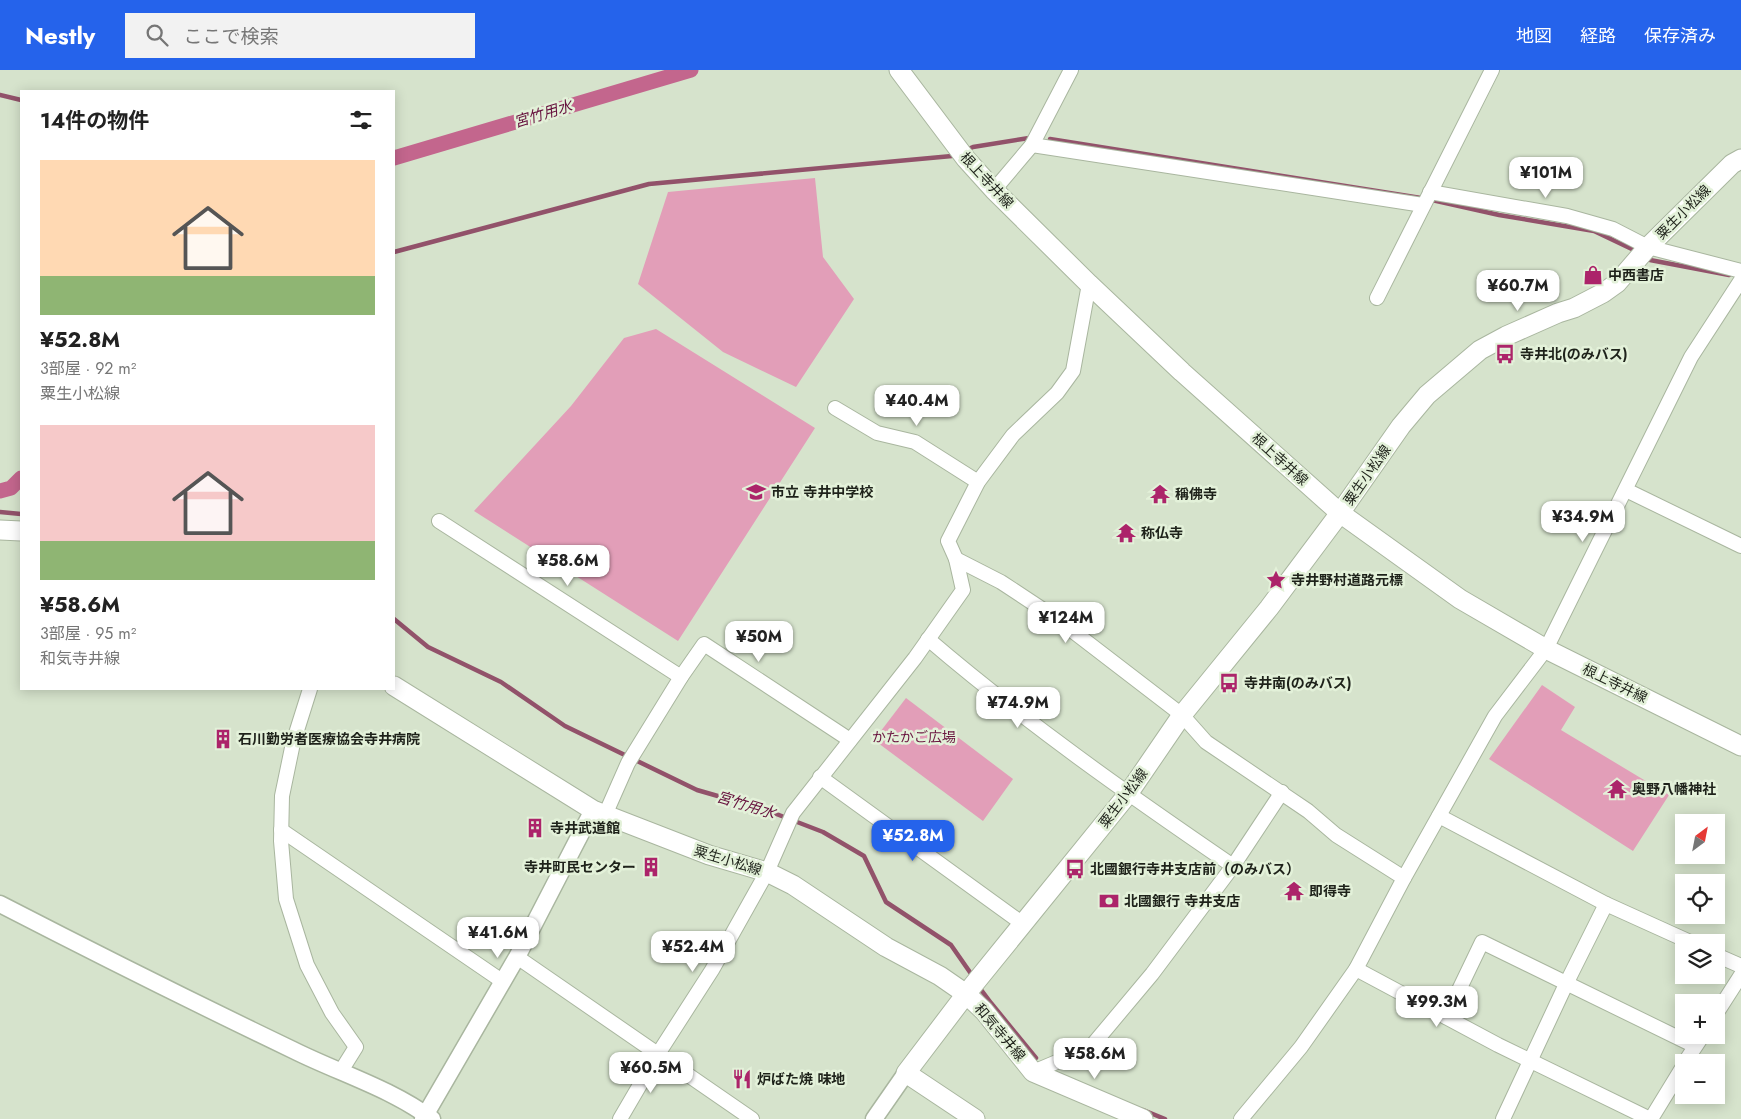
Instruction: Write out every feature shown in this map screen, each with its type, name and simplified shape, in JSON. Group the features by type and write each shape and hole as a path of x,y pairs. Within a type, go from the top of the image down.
{"main road":[{"name":"根上寺井線","path":"899,70 961,153 994,190 1182,372 1340,513 1460,599 1546,649 1741,746"},
{"name":"粟生小松線","path":"395,687 599,813 709,855 767,872 793,885 886,947 940,976 973,986 1128,794 1182,715 1269,608 1340,513 1401,426 1427,394 1480,350 1506,336 1604,294 1617,283 1648,247 1732,164 1741,159"},
{"path":"0,530 20,531"},
{"path":"973,986 906,1073 975,1119"},
{"name":"和気寺井線","path":"973,986 984,1012 1033,1072 1143,1119"}],"street":[{"path":"994,190 1032,145 1071,70"},
{"path":"1377,298 1492,70"},
{"path":"1032,145 1423,205"},
{"path":"1430,192 1567,216 1613,229 1648,247 1741,272"},
{"path":"1242,1119 1301,1047 1356,968 1495,716 1546,649 1691,357 1741,280"},
{"path":"620,1119 658,1054 712,970 767,872 790,819 820,777 928,639 963,590 956,559 948,541 978,482 1013,435 1057,393 1073,371 1089,284"},
{"path":"836,408 877,433 916,442 978,482"},
{"path":"1626,490 1741,546"},
{"path":"439,521 681,677"},
{"path":"956,559 1001,582 1057,619 1182,715 1206,742 1282,792 1336,835 1404,878"},
{"path":"928,639 974,678 1128,794 1233,866"},
{"path":"0,904 180,996 400,1100 427,1117 502,981 599,813 681,677 704,644 850,740"},
{"path":"310,690 293,744 282,796 281,830 286,899 305,958 332,1013 356,1047 341,1071"},
{"path":"820,777 1023,924"},
{"path":"1033,1072 1090,1048 1152,974 1233,866 1282,792"},
{"path":"1439,816 1606,904 1675,935"},
{"path":"281,830 502,981"},
{"path":"1504,1119 1567,982 1606,904"},
{"path":"1446,1017 1482,942 1675,1030"},
{"path":"517,957 752,1119"},
{"path":"1725,959 1741,966"},
{"path":"1356,968 1498,1045 1651,1119 1675,1080"},
{"path":"1725,1000 1741,975"},
{"path":"874,1119 906,1073"}],"green space":[{"path":"815,178 823,257 854,299 796,387 723,352 638,284 668,192"},
{"path":"656,329 815,428 678,641 474,511 571,406 624,338"},
{"path":"1542,685 1575,707 1561,730 1669,795 1633,851 1489,759"},
{"name":"かたかご広場","path":"906,698 1013,779 983,821 874,740"}],"waterway":[{"name":"宮竹用水","path":"395,158 691,70"},
{"path":"0,95 20,100"},
{"path":"964,151 973,147 1029,138"},
{"path":"1050,139 1421,198"},
{"path":"395,252 649,184 952,156 957,154"},
{"path":"1432,200 1499,215 1594,231 1636,251"},
{"path":"1650,260 1729,275"},
{"name":"宮竹用水","path":"0,491 11,488 20,479"},
{"name":"宮竹用水","path":"0,512 20,514"},
{"name":"宮竹用水","path":"395,620 428,647 501,682 565,726 697,790 766,810 823,832 864,856 886,902 951,945 974,978"},
{"name":"宮竹用水","path":"979,987 1036,1058"},
{"name":"宮竹用水","path":"1143,1110 1165,1119"}],"place":[{"name":"中西書店","path":"1593,275"},
{"name":"寺井北(のみバス)","path":"1505,354"},
{"name":"市立 寺井中学校","path":"756,492"},
{"name":"稱佛寺","path":"1160,494"},
{"name":"称仏寺","path":"1126,533"},
{"name":"寺井野村道路元標","path":"1276,580"},
{"name":"寺井南(のみバス)","path":"1229,683"},
{"name":"石川勤労者医療協会寺井病院","path":"223,739"},
{"name":"奥野八幡神社","path":"1617,789"},
{"name":"寺井武道館","path":"535,828"},
{"name":"寺井町民センター","path":"651,867"},
{"name":"北國銀行寺井支店前（のみバス）","path":"1075,869"},
{"name":"即得寺","path":"1294,891"},
{"name":"北國銀行 寺井支店","path":"1109,901"},
{"name":"炉ばた焼 味地","path":"742,1079"}]}
